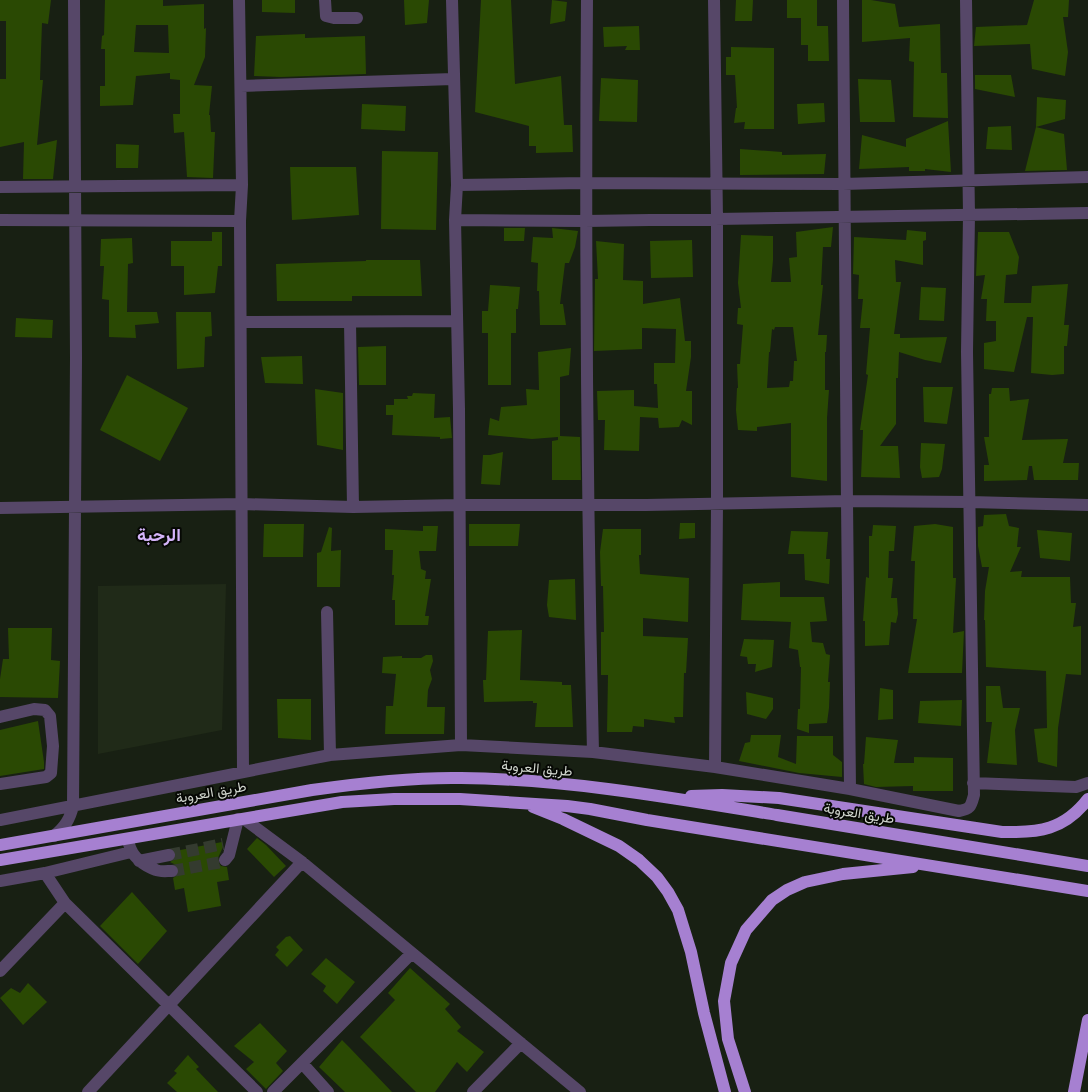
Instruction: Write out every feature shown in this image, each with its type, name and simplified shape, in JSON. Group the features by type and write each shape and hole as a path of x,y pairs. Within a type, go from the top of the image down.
{"highway":[{"name":"طريق العروبة","path":"0,845 312,790 409,779 460,778 524,781 670,797 1088,866"},
{"path":"670,797 710,795 779,798 1002,832 1046,830 1059,825 1071,817 1088,799"},
{"path":"0,860 127,837 342,802 394,799 460,799 590,809 647,820 1088,891"},
{"path":"525,803 563,819 619,846 639,860 657,877 668,892 678,910 691,952 704,1013 725,1092"},
{"path":"745,1092 728,1039 724,1001 731,963 746,930 772,900 787,890 805,882 843,874 930,865"},
{"path":"1074,1092 1088,1020"}],"street":[{"path":"54,836 63,828 74,806 76,186 74,0"},
{"path":"239,0 242,185 240,221 243,772"},
{"path":"325,0 326,16 334,18 357,18"},
{"path":"452,0 457,185 455,220 461,745"},
{"path":"587,0 585,183 587,504 593,752"},
{"path":"714,0 717,218 715,767"},
{"path":"843,0 843,217 850,789"},
{"path":"0,820 330,755 461,745 593,752 715,767 850,789 959,811 967,810 972,804 974,783 967,352 969,215 966,0"},
{"path":"241,86 453,79"},
{"path":"457,185 585,183 843,184 1088,177"},
{"path":"0,187 242,185"},
{"path":"455,220 585,221 1088,213"},
{"path":"0,220 240,221"},
{"path":"241,322 457,321"},
{"path":"350,322 354,507"},
{"path":"0,508 242,504 354,507 847,502 970,502 1088,506"},
{"path":"327,612 330,755"},
{"path":"0,717 34,709 45,710 50,716 52,746 51,773 46,777 0,784"},
{"path":"974,783 1076,787 1088,783"},
{"path":"225,860 229,855 228,844 241,819 302,862 580,1092"},
{"path":"127,837 135,857 156,871 172,872"},
{"path":"0,881 135,857 169,854"},
{"path":"88,1092 302,862"},
{"path":"45,873 66,903 257,1092"},
{"path":"0,971 66,903"},
{"path":"273,1092 412,953"},
{"path":"473,1092 521,1043"},
{"path":"302,1064 328,1092"}],"shaded area":[{"path":"226,584 222,730 98,754 98,586"}],"building":[{"path":"0,0 51,0 48,24 42,23 40,80 43,80 37,145 57,140 53,179 23,179 24,142 0,147 0,79 6,79 6,21 0,21"},
{"path":"105,0 163,0 163,6 204,4 204,29 206,28 205,57 194,85 212,86 209,115 211,132 215,132 213,178 187,177 184,132 174,133 173,114 180,114 180,80 170,79 170,73 136,76 133,105 100,106 100,86 105,86 105,49 101,49 102,36 104,35","holes":["136,25 168,25 169,53 134,52"]},
{"path":"262,0 295,0 295,13 262,12"},
{"path":"404,0 429,0 427,23 405,25"},
{"path":"481,0 511,0 515,84 561,76 564,125 572,125 573,152 536,153 536,146 529,146 529,126 475,112"},
{"path":"552,0 567,2 565,21 550,24"},
{"path":"736,0 753,0 752,21 735,21"},
{"path":"787,0 817,0 817,26 828,26 829,61 808,61 808,45 801,45 801,18 787,18"},
{"path":"862,0 895,4 899,27 940,24 941,73 947,73 948,118 913,117 914,62 909,61 910,38 862,42"},
{"path":"1034,0 1069,0 1068,17 1063,17 1068,52 1065,76 1032,69 1030,44 974,46 976,27 1027,25"},
{"path":"639,26 640,50 625,50 627,46 604,47 603,27"},
{"path":"305,34 305,38 365,36 366,74 281,77 254,76 256,36"},
{"path":"731,47 774,48 774,129 744,129 745,122 734,123 737,108 735,75 726,75 726,57 731,57"},
{"path":"975,75 1011,75 1015,97 975,89"},
{"path":"601,78 638,80 637,122 599,121"},
{"path":"858,79 891,80 895,122 860,122"},
{"path":"1037,97 1066,100 1065,119 1036,127"},
{"path":"824,103 825,122 798,124 797,104"},
{"path":"362,104 406,106 405,131 361,129"},
{"path":"948,121 951,172 925,169 925,171 909,171 909,167 859,169 862,135 906,147 906,139"},
{"path":"1011,126 1012,150 986,149 988,127"},
{"path":"1036,127 1064,134 1067,170 1025,171"},
{"path":"116,144 139,145 138,168 116,168"},
{"path":"740,149 782,152 782,155 826,154 824,174 740,175"},
{"path":"382,151 438,152 436,230 381,229"},
{"path":"290,167 356,167 359,215 292,220"},
{"path":"833,227 831,247 823,247 821,285 823,285 818,335 827,335 825,352 825,390 829,390 827,418 827,481 791,477 791,423 757,427 757,431 738,430 736,410 738,388 737,364 740,364 743,325 737,324 738,308 741,308 738,283 741,235 773,236 771,282 791,282 789,258 797,257 796,232","holes":["775,327 793,327 797,361 794,361 793,381 790,381 789,387 767,388 772,329 774,330"]},
{"path":"504,228 525,228 524,241 504,241"},
{"path":"552,228 578,231 575,247 569,263 565,263 560,304 563,304 566,325 540,325 539,291 537,291 538,263 531,262 533,237 553,238"},
{"path":"907,230 926,232 926,240 923,241 923,265 895,260 896,282 901,282 894,334 900,334 900,338 947,337 941,363 899,352 898,378 896,378 896,424 880,446 898,446 900,478 861,477 863,430 860,430 868,375 866,374 870,328 860,328 863,299 858,299 859,275 853,274 854,237 906,240"},
{"path":"212,232 222,232 222,266 218,266 215,293 184,295 184,266 171,266 171,241 212,241"},
{"path":"978,232 1009,232 1019,257 1017,274 1006,275 1004,303 1031,303 1032,286 1068,284 1064,325 1069,325 1067,346 1064,346 1064,374 1052,375 1031,373 1033,317 1027,317 1014,372 984,369 984,343 996,341 996,321 986,321 987,299 981,299 985,275 976,276"},
{"path":"132,238 133,263 128,264 127,312 157,312 159,323 135,325 136,338 109,337 109,300 102,299 104,266 100,266 101,239"},
{"path":"692,240 693,277 651,278 650,241"},
{"path":"596,241 624,244 623,280 643,281 643,304 680,298 685,341 691,341 691,357 686,391 692,391 692,425 682,420 679,427 659,428 658,418 640,417 639,451 604,450 605,420 598,420 597,391 634,390 634,406 658,408 657,384 654,384 654,363 675,363 676,329 642,328 642,349 594,351 595,279 598,279"},
{"path":"366,260 420,260 422,296 352,296 352,301 277,301 276,264"},
{"path":"490,285 520,287 518,309 516,309 516,333 511,333 511,385 488,385 488,333 482,333 482,311 488,311"},
{"path":"921,287 946,288 944,321 919,320"},
{"path":"176,312 211,312 212,336 205,337 204,367 177,369"},
{"path":"16,318 53,320 52,338 15,337"},
{"path":"386,346 386,385 359,385 358,347"},
{"path":"571,348 569,375 560,377 560,436 580,437 581,480 552,480 552,441 558,440 558,437 532,439 488,435 490,418 499,421 501,407 527,405 526,389 539,390 538,352"},
{"path":"302,356 303,384 265,383 261,357"},
{"path":"127,375 188,408 160,461 100,430"},
{"path":"923,387 953,387 947,424 924,422"},
{"path":"992,388 1009,388 1010,401 1029,399 1022,440 1068,439 1063,463 1079,463 1078,480 1034,480 1032,466 1029,466 1027,480 984,481 984,465 989,465 984,437 989,437 989,394 991,394"},
{"path":"315,389 343,393 343,450 317,445"},
{"path":"413,393 435,394 434,418 450,417 452,438 440,439 440,437 392,435 393,415 386,415 386,405 394,405 394,399 408,399 407,396 412,396"},
{"path":"921,443 945,444 942,469 939,477 922,478 920,467"},
{"path":"503,452 500,485 481,484 483,455"},
{"path":"1006,514 1009,526 1019,528 1017,547 1021,547 1010,572 1022,571 1021,577 1070,577 1071,603 1076,603 1073,627 1081,626 1081,675 1066,674 1058,728 1057,767 1038,762 1034,729 1047,728 1046,671 986,667 984,620 985,591 989,567 982,567 978,546 978,527 983,526 984,515"},
{"path":"680,523 695,523 695,538 679,539"},
{"path":"264,524 304,524 303,557 263,557"},
{"path":"469,524 520,524 518,546 469,546"},
{"path":"935,524 953,527 953,578 956,578 953,633 964,631 962,673 908,673 917,619 913,619 915,561 911,561 914,526"},
{"path":"873,525 896,526 894,551 889,551 888,578 893,578 891,598 897,598 898,614 896,623 891,622 889,645 865,646 865,621 863,621 866,577 869,578 869,536 872,536"},
{"path":"423,526 438,526 436,551 419,551 421,569 426,571 425,579 431,579 425,616 429,616 428,625 395,625 395,600 392,600 394,575 392,575 393,550 385,550 385,529 423,531"},
{"path":"329,527 332,528 331,551 341,550 340,587 317,587 317,553 321,552"},
{"path":"603,529 641,529 641,555 639,555 640,574 689,578 688,622 643,618 643,636 688,638 686,673 684,673 683,717 674,717 675,723 644,719 644,727 633,726 632,732 607,732 608,675 601,675 601,632 604,632 603,586 601,586 600,552"},
{"path":"1037,530 1072,533 1070,561 1040,558"},
{"path":"791,531 828,532 826,559 830,559 829,584 805,580 804,554 788,554"},
{"path":"575,579 576,620 549,617 547,605 549,580"},
{"path":"780,582 780,597 824,597 827,621 810,622 812,642 823,643 826,654 830,655 828,682 830,682 829,708 827,723 809,724 809,733 797,729 798,709 800,709 801,667 798,650 789,648 791,622 741,620 743,584"},
{"path":"8,628 52,628 51,660 60,661 58,698 0,697 0,679 3,659 9,659"},
{"path":"522,630 520,680 562,682 562,685 571,685 573,727 535,727 537,703 533,703 533,701 484,702 483,680 486,680 488,631"},
{"path":"744,639 774,640 772,667 755,672 756,664 748,664 747,657 740,656"},
{"path":"426,655 432,655 433,661 430,670 432,679 428,690 427,707 445,707 444,734 385,734 386,706 393,706 396,674 382,673 383,657 402,656 402,658 421,658"},
{"path":"986,686 1000,686 1003,708 1020,708 1015,730 1017,765 987,763 992,722 986,722"},
{"path":"880,688 893,690 893,719 878,720"},
{"path":"746,692 773,698 773,709 766,719 747,714"},
{"path":"277,699 311,699 311,740 278,738"},
{"path":"962,700 961,726 918,723 920,701"},
{"path":"38,721 44,769 0,776 0,730"},
{"path":"751,735 781,735 778,757 796,764 797,736 833,736 833,755 842,762 842,777 799,773 739,761 745,743 750,742"},
{"path":"866,737 898,740 894,763 914,763 914,757 953,758 953,791 913,791 913,786 876,787 864,784 863,764"},
{"path":"257,838 266,845 286,866 274,877 247,849"},
{"path":"222,842 223,847 218,858 218,862 221,866 227,867 229,880 217,882 221,906 188,912 184,888 175,890 173,878 178,875 179,870 176,865 170,862 176,858 175,851"},
{"path":"132,892 167,931 138,964 100,926"},
{"path":"290,936 303,950 287,967 275,955 279,950 276,947 286,937"},
{"path":"326,958 355,982 337,1004 323,991 326,986 311,974"},
{"path":"410,968 450,1004 445,1009 461,1027 457,1031 484,1052 467,1072 457,1062 435,1092 416,1092 360,1037 395,1000 388,993"},
{"path":"28,983 47,1002 23,1025 0,998 11,988 20,993"},
{"path":"260,1023 287,1051 276,1063 283,1071 266,1089 246,1069 254,1062 234,1046"},
{"path":"342,1040 392,1092 345,1092 319,1067"},
{"path":"188,1055 199,1067 196,1069 218,1092 177,1092 167,1083 177,1073 174,1071"}],"tunnel":[{"path":"169,855 223,844"},
{"path":"172,871 222,862 225,860"}],"district":[{"name":"الرحبة","path":"159,535"}]}
